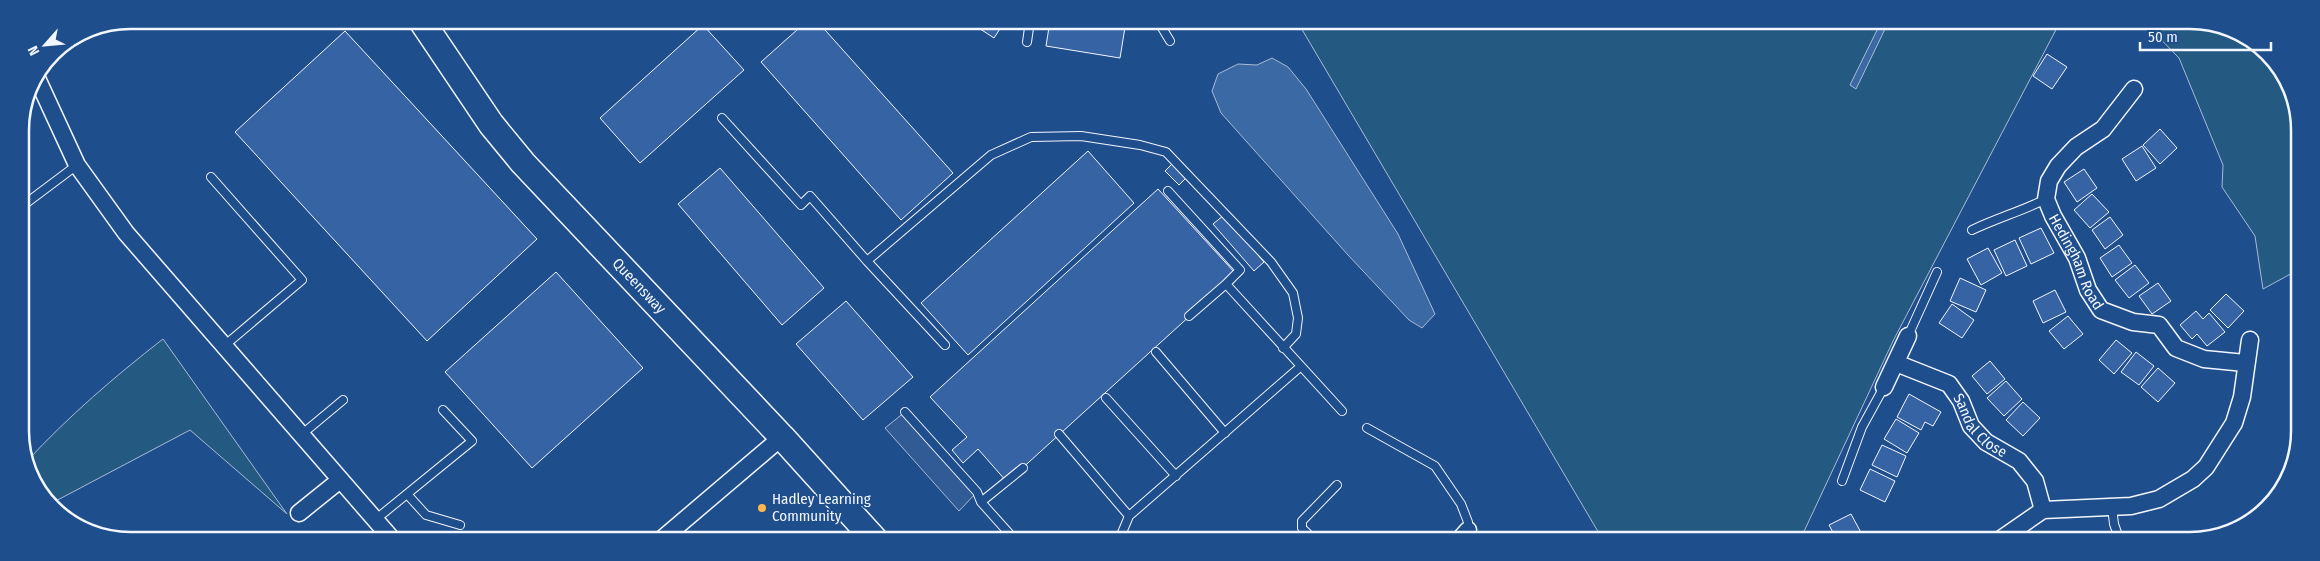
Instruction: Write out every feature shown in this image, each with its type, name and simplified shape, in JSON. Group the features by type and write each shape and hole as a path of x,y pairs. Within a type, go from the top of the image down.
{"main road":[{"name":"Queensway","path":"427,29 486,117 523,163 782,437 868,532"}],"street":[{"path":"40,84 77,166 126,233 386,532"},
{"name":"Hedingham Road","path":"2134,89 2103,129 2076,146 2058,166 2049,181 2046,199 2053,216 2077,258 2088,290 2101,310 2133,322 2159,325 2176,348 2204,359 2245,363"},
{"path":"1884,387 1908,336"},
{"path":"2011,532 2044,510 2130,506 2159,499 2193,480 2206,467 2234,423 2242,397 2245,363 2250,340"},
{"name":"Sandal Close","path":"1896,362 1949,384 1961,401 1971,426 1986,442 2019,461 2035,481 2044,510"},
{"path":"670,532 782,437"},
{"path":"299,513 340,480"}],"lane":[{"path":"1027,42 1029,29"},
{"path":"1163,29 1170,40"},
{"path":"722,118 801,205 810,196 945,345"},
{"path":"867,261 991,155 1031,137 1081,136 1140,145 1166,152 1271,262 1293,293 1298,318 1296,334 1283,348"},
{"path":"29,201 77,166"},
{"path":"211,178 302,280 224,346"},
{"path":"1168,192 1240,270 1189,316"},
{"path":"1972,230 2023,211 2046,199"},
{"path":"1908,336 1937,272"},
{"path":"1226,284 1342,411"},
{"path":"1156,352 1225,433"},
{"path":"1122,532 1129,516 1300,366"},
{"path":"1842,481 1862,427 1884,387"},
{"path":"1106,398 1176,476"},
{"path":"301,435 343,400"},
{"path":"375,520 472,441 442,410"},
{"path":"905,412 977,492 981,502 1008,532"},
{"path":"1367,428 1435,466 1461,504 1468,522 1465,532"},
{"path":"1059,434 1129,516"},
{"path":"981,502 1023,468"},
{"path":"1306,532 1302,528 1302,521 1337,485"},
{"path":"407,494 426,515 460,525"},
{"path":"2112,507 2117,532"}],"shaded area":[{"path":"1302,29 2056,29 1893,341 1804,532 1598,532"},
{"path":"1878,29 1885,29 1856,89 1850,85"},
{"path":"2151,29 2197,29 2223,34 2241,42 2262,58 2281,85 2286,97 2291,129 2291,274 2263,289 2255,236 2222,187 2223,165 2179,58"},
{"path":"1272,58 1288,67 1306,89 1398,234 1435,314 1422,328 1409,320 1348,255 1221,113 1212,91 1218,74 1238,64 1257,65"},
{"path":"163,339 287,514 190,430 56,501 39,476 32,456 92,397"},
{"path":"905,412 977,492 959,511 885,428"}],"building":[{"path":"699,29 707,29 744,70 640,163 600,118"},
{"path":"798,29 824,29 953,173 901,220 761,62"},
{"path":"980,29 1000,29 994,38"},
{"path":"1049,29 1125,29 1120,58 1046,46"},
{"path":"345,31 537,239 427,341 235,132"},
{"path":"2047,54 2067,67 2052,89 2033,76"},
{"path":"2160,129 2177,148 2160,164 2143,145"},
{"path":"2142,146 2156,168 2136,181 2122,159"},
{"path":"1088,151 1134,203 968,355 921,303"},
{"path":"1176,160 1190,174 1179,185 1165,171"},
{"path":"720,168 824,288 782,325 678,204"},
{"path":"2084,169 2097,188 2077,202 2064,182"},
{"path":"1158,189 1236,274 1007,482 978,449 963,463 952,450 967,437 930,397"},
{"path":"2092,194 2109,212 2090,228 2074,210"},
{"path":"1224,215 1264,262 1254,271 1213,224"},
{"path":"2110,217 2123,235 2105,249 2092,230"},
{"path":"2041,228 2054,253 2031,264 2019,238"},
{"path":"2015,240 2027,266 2006,276 1994,250"},
{"path":"2119,245 2132,263 2112,277 2100,258"},
{"path":"1988,248 2002,273 1981,285 1967,259"},
{"path":"2135,265 2149,283 2129,298 2115,280"},
{"path":"556,272 643,368 532,468 445,372"},
{"path":"1960,278 1986,290 1976,312 1950,301"},
{"path":"2158,283 2171,301 2152,314 2139,296"},
{"path":"2055,290 2066,312 2043,323 2033,301"},
{"path":"2226,294 2244,311 2228,328 2210,310"},
{"path":"846,301 913,377 863,420 796,344"},
{"path":"1952,304 1974,320 1962,338 1939,323"},
{"path":"2196,311 2203,319 2209,313 2225,332 2207,346 2197,334 2192,339 2180,325"},
{"path":"2068,316 2083,334 2064,349 2049,331"},
{"path":"2116,340 2132,353 2114,374 2099,360"},
{"path":"2136,352 2154,366 2139,385 2121,372"},
{"path":"1990,361 2005,379 1987,394 1972,376"},
{"path":"2158,368 2175,383 2158,402 2141,387"},
{"path":"2006,381 2022,399 2004,416 1987,398"},
{"path":"1909,394 1941,412 1933,426 1925,422 1921,430 1897,417"},
{"path":"2023,402 2040,418 2023,436 2006,420"},
{"path":"1896,419 1919,433 1907,453 1884,439"},
{"path":"1882,445 1906,456 1897,477 1872,465"},
{"path":"1870,469 1895,481 1885,502 1860,490"},
{"path":"1851,514 1861,532 1833,532 1829,525"}],"place":[{"name":"Hadley Learning Community","path":"762,508"}]}
